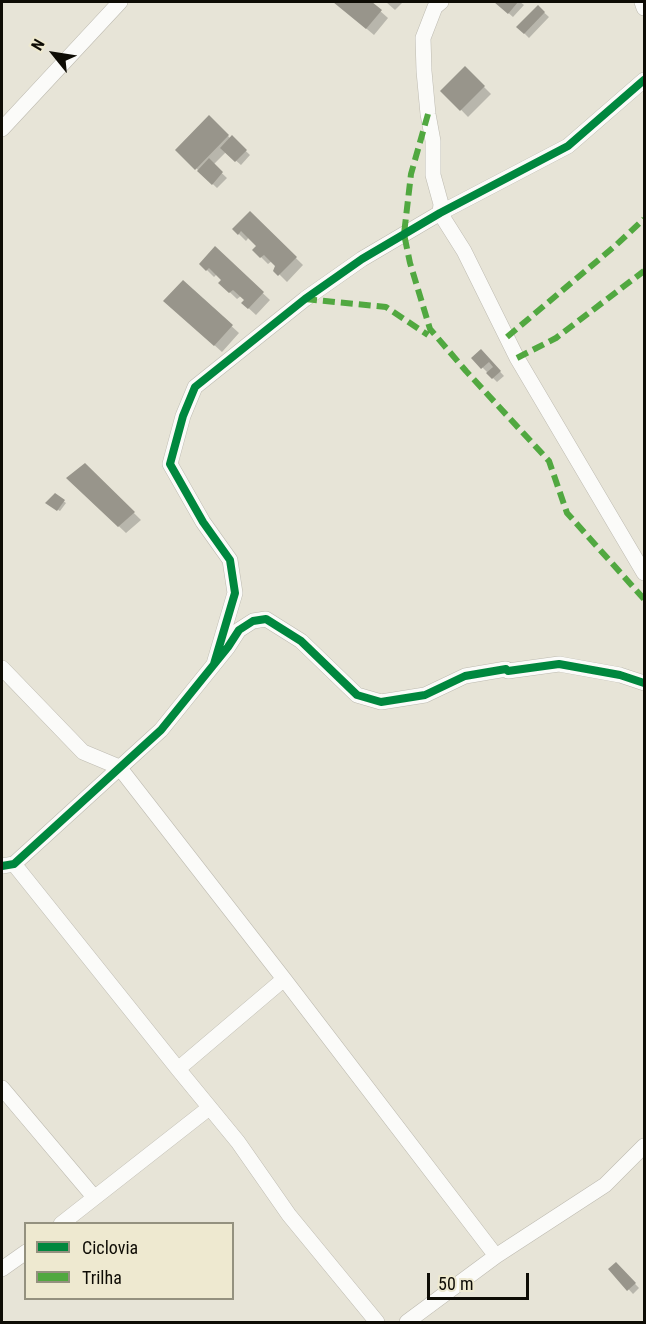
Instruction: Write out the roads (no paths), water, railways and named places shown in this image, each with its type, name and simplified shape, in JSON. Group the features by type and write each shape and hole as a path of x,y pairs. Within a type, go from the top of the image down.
{"street":[{"path":"2,129 120,2"},
{"path":"441,2 435,7 423,38 428,114 433,141 433,175 441,204 440,213 464,251 517,358 645,573"},
{"path":"642,2 645,8"},
{"path":"214,664 235,593 231,560 203,522 170,464 183,416 195,387 304,298 362,259 440,213 568,146 645,80"},
{"path":"377,1323 289,1215 238,1142 8,865 161,730 228,646 238,630 253,621 266,619 301,641 357,695 381,702 426,695 465,676 559,664 620,675 645,683"},
{"path":"2,668 83,752 119,767 496,1256"},
{"path":"178,1069 284,979"},
{"path":"2,1088 94,1197"},
{"path":"63,1222 209,1108"},
{"path":"407,1322 496,1256 605,1185 645,1146"},
{"path":"2,1269 24,1252"}]}
